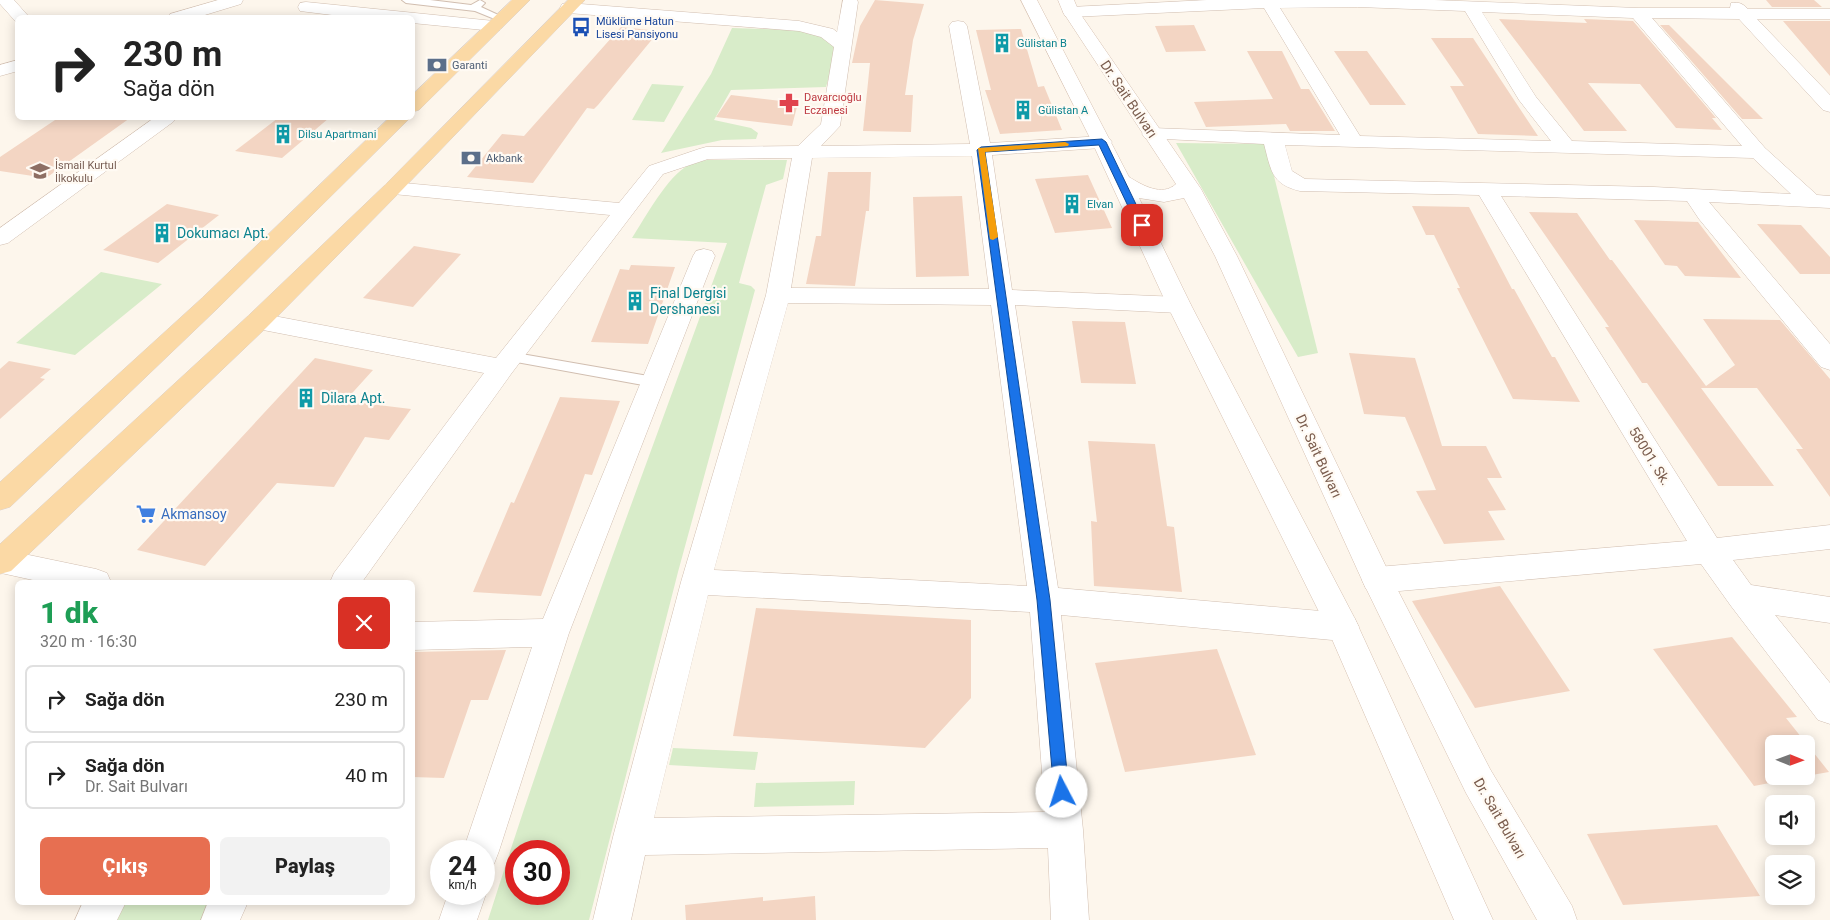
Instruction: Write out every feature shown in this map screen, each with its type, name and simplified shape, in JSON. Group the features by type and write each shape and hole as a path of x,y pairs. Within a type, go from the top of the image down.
{"main road":[{"path":"415,103 522,0"},
{"path":"1,561 258,321 393,188 573,4"},
{"path":"0,499 210,303 398,120"}],"street":[{"path":"4,0 19,15"},
{"path":"186,15 235,0"},
{"path":"1029,0 1102,142 1179,305 1343,627 1474,920"},
{"path":"1731,0 1830,106"},
{"path":"799,26 851,1"},
{"path":"612,920 696,582 778,295 803,152 830,126 851,1"},
{"path":"1069,6 1358,1 1471,8 1526,5 1638,13 1830,14"},
{"path":"1267,2 1354,142"},
{"path":"573,4 799,26 827,33 844,46"},
{"name":"Dr. Sait Bulvarı","path":"1069,6 1187,185 1226,256 1377,580 1478,780 1558,920"},
{"path":"302,8 376,15"},
{"path":"1471,8 1528,100 1566,147"},
{"path":"1638,13 1758,152 1820,201"},
{"path":"415,18 498,23"},
{"path":"958,26 981,150 1044,600 1065,830 1070,920"},
{"path":"0,71 15,66"},
{"path":"0,238 163,120"},
{"path":"1152,134 1354,142 1758,152"},
{"path":"1273,139 1282,174 1300,185 1487,191 1654,193 1695,197 1820,201"},
{"path":"346,580 506,363 656,170 706,153 981,150 1102,142"},
{"path":"1121,181 1136,190 1154,195 1182,192 1187,185"},
{"path":"393,188 494,196 626,210"},
{"name":"58001. Sk.","path":"1487,191 1709,551 1742,597 1830,709"},
{"path":"1695,197 1707,214 1830,361"},
{"path":"485,840 553,633 704,256"},
{"path":"778,295 1002,297 1179,305"},
{"path":"258,321 506,363"},
{"path":"1377,580 1709,551 1830,537"},
{"path":"1,561 87,580"},
{"path":"696,582 1044,600 1343,627"},
{"path":"1742,597 1830,610"},
{"path":"415,636 553,633"},
{"path":"631,838 1065,830"},
{"path":"94,920 106,905"},
{"path":"220,920 228,905"},
{"path":"458,920 463,905"}],"lane":[{"path":"406,0 479,4 498,23"},
{"path":"506,363 654,382"}],"green space":[{"path":"732,28 799,30 820,35 837,49 826,87 731,90 714,120 751,128 758,133 756,139 722,140 661,153 711,74"},
{"path":"652,84 684,86 664,122 632,120"},
{"path":"1176,143 1266,144 1318,353 1298,357"},
{"path":"705,160 787,160 783,179 766,185 739,283 751,286 755,290 678,572 589,920 488,920 493,905 495,905 495,899 505,868 505,905 570,905 570,840 514,840 544,750 634,496 727,243 632,238 665,187 681,170 695,162"},
{"path":"101,272 162,284 75,355 16,343"},
{"path":"673,748 758,752 755,770 669,765"},
{"path":"855,781 854,805 754,807 756,783"},
{"path":"106,905 228,905 220,920 95,920"}],"building":[{"path":"875,0 924,4 913,40 905,95 913,95 911,132 863,131 870,63 852,63 860,26"},
{"path":"1766,0 1814,0 1822,7 1772,7"},
{"path":"1499,19 1587,23 1584,19 1633,21 1716,118 1712,118 1722,130 1676,128 1640,84 1588,83 1627,131 1584,131"},
{"path":"1783,21 1830,21 1830,76"},
{"path":"1194,25 1206,51 1166,52 1155,26"},
{"path":"1660,25 1669,25 1763,119 1742,119"},
{"path":"621,27 659,31 598,105 594,109 587,108 533,183 467,177 502,134 524,136"},
{"path":"1021,29 1038,87 1044,86 1062,130 1000,134 985,90 991,90 976,30"},
{"path":"1431,38 1473,38 1538,136 1478,134 1450,86 1464,86"},
{"path":"1247,51 1282,51 1301,89 1309,89 1335,131 1290,131 1286,124 1206,127 1194,102 1273,99"},
{"path":"1334,51 1367,51 1406,105 1370,105"},
{"path":"731,95 798,103 792,126 716,117"},
{"path":"55,120 127,120 46,178 0,171 0,157"},
{"name":"Dilsu Apartmani","path":"275,120 327,120 282,158 235,151"},
{"path":"828,172 871,172 869,211 866,211 855,286 806,284 816,236 821,236"},
{"name":"Elvan","path":"1088,175 1112,228 1055,233 1035,179"},
{"path":"962,196 969,276 916,277 913,197"},
{"name":"Dokumacı Apt.","path":"167,204 219,215 158,263 103,250"},
{"path":"1412,206 1469,207 1512,289 1514,289 1552,357 1555,357 1580,402 1513,399 1457,288 1460,288 1434,235 1426,235"},
{"path":"1529,212 1577,213 1610,260 1612,260 1706,386 1735,365 1703,319 1780,320 1830,379 1830,497 1796,449 1803,449 1757,388 1701,388 1774,486 1718,486 1647,383 1642,383 1605,327 1609,327"},
{"path":"1634,220 1698,222 1741,278 1685,276 1677,266 1665,265"},
{"path":"1757,224 1801,225 1830,257 1830,274 1800,274"},
{"path":"414,246 461,254 413,307 363,298"},
{"name":"Final Dergisi Dershanesi","path":"631,265 675,267 648,344 591,342 620,269 629,270"},
{"path":"1072,321 1125,322 1136,384 1081,383"},
{"path":"1349,353 1415,358 1442,446 1486,446 1502,478 1487,478 1506,510 1488,511 1505,540 1444,544 1416,491 1436,490 1405,417 1364,414"},
{"path":"315,358 373,370 345,401 411,409 389,440 365,437 334,487 277,483 205,566 137,550"},
{"path":"9,361 51,369 40,378 45,379 0,419 0,369"},
{"path":"560,397 620,401 592,475 585,474 541,596 473,592 511,502 514,503"},
{"path":"1088,441 1155,444 1167,526 1174,527 1182,592 1094,586 1091,521 1097,522"},
{"path":"1500,586 1570,691 1475,708 1412,601"},
{"path":"756,608 971,620 971,698 925,748 733,736"},
{"path":"1732,637 1797,717 1786,718 1800,735 1765,735 1765,784 1754,786 1653,649"},
{"path":"1217,649 1256,755 1125,772 1095,663"},
{"path":"506,650 488,700 471,700 444,778 415,777 415,652"},
{"path":"1815,754 1829,772 1815,775"},
{"path":"1717,825 1760,896 1623,905 1587,834"},
{"path":"815,896 816,920 686,920 685,905 763,897 763,901"}],"slow traffic":[{"path":"993,237 981,150 1065,144"}],"place":[{"name":"Müklüme Hatun Lisesi Pansiyonu","path":"581,27"},
{"name":"Gülistan B","path":"1002,43"},
{"name":"Garanti","path":"437,65"},
{"name":"Davarcıoğlu Eczanesi","path":"789,103"},
{"name":"Gülistan A","path":"1023,110"},
{"name":"Dilsu Apartmani","path":"283,134"},
{"name":"Akbank","path":"471,158"},
{"name":"İsmail Kurtul İlkokulu","path":"40,171"},
{"name":"Elvan","path":"1072,204"},
{"name":"Dokumacı Apt.","path":"162,233"},
{"name":"Final Dergisi Dershanesi","path":"635,301"},
{"name":"Dilara Apt.","path":"306,398"},
{"name":"Akmansoy","path":"146,514"}],"route":[{"path":"1062,792 1044,600 981,150 1102,142 1142,225"}]}
